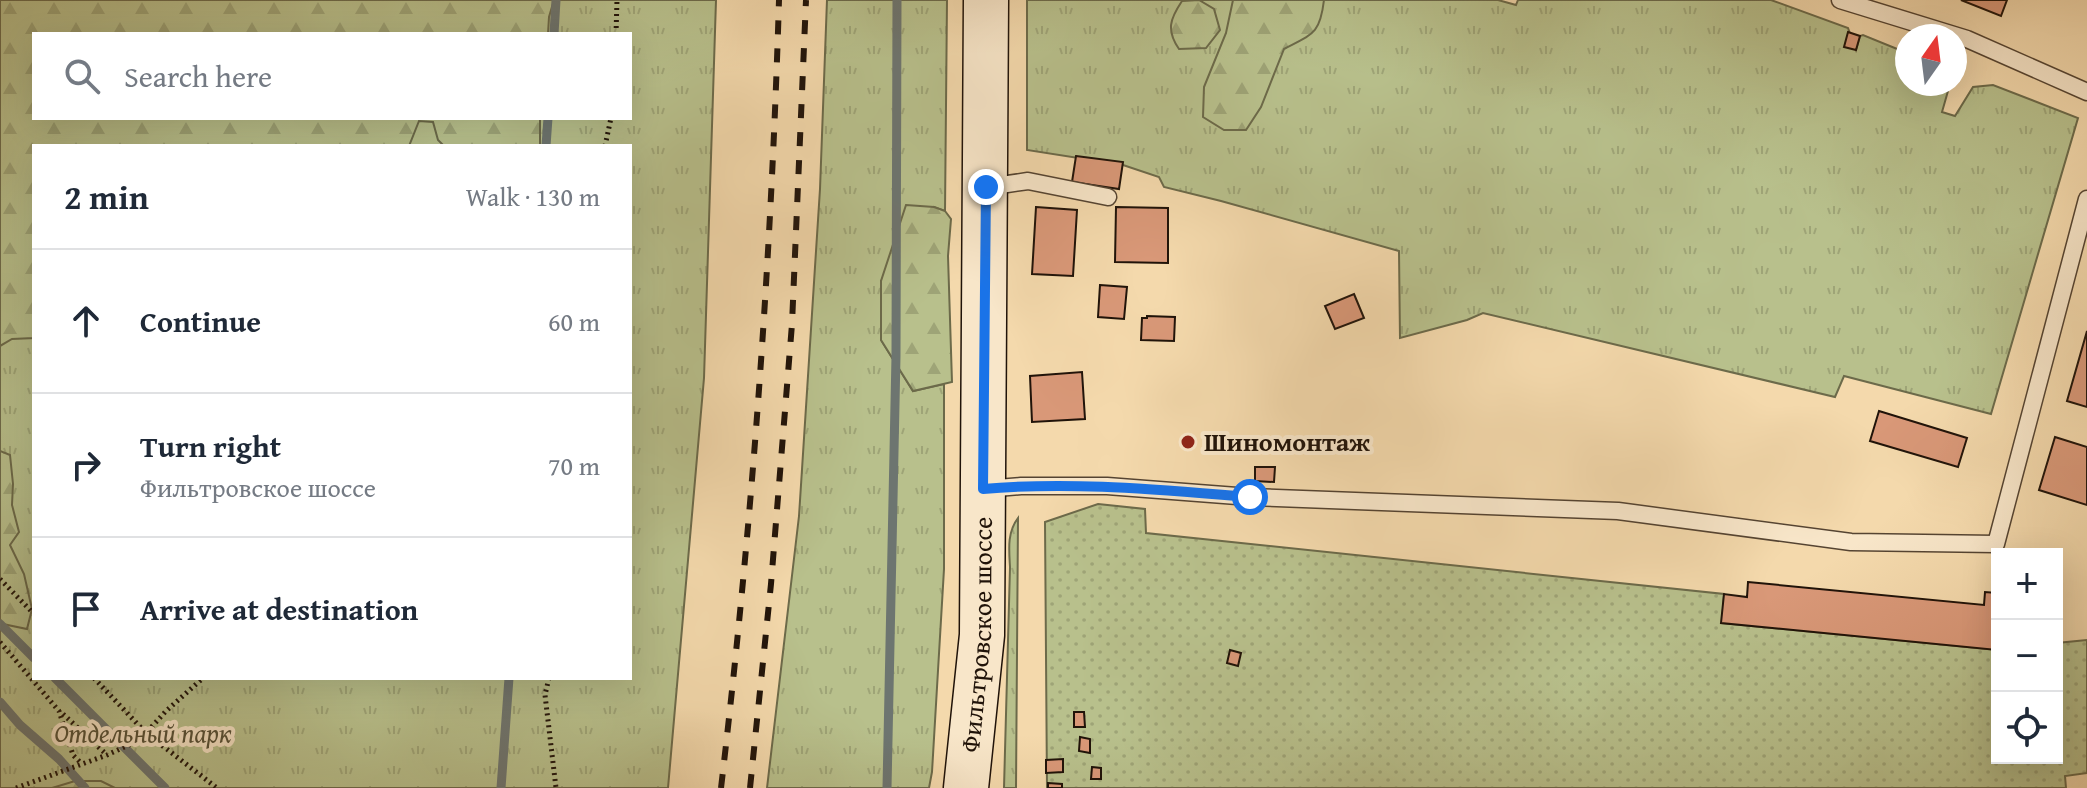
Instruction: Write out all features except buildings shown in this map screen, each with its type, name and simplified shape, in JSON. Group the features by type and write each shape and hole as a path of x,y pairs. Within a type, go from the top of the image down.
{"main road":[{"name":"Фильтровское шоссе","path":"966,788 982,635 986,0"}],"lane":[{"path":"1840,0 1967,39 2087,92"},
{"path":"986,187 1028,181 1108,197"},
{"path":"983,489 1107,486 1250,497 1618,511 1851,542 1996,544 2087,199"}],"path":[{"path":"616,32 617,0"},
{"path":"605,144 611,120"},
{"path":"0,579 32,612"},
{"path":"0,642 32,679"},
{"path":"32,680 59,711 107,755"},
{"path":"96,680 146,733 217,788"},
{"path":"16,788 131,744 201,680"},
{"path":"549,680 545,695 556,788"},
{"path":"59,711 73,755 82,764"}],"green space":[{"name":"Отдельный парк","path":"0,0 716,0 704,378 668,788 0,788"},
{"path":"0,0 554,0 548,32 32,32 32,120 540,120 540,144 442,144 433,122 419,121 410,144 32,144 32,338 12,339 0,346"},
{"path":"827,0 947,0 945,211 934,207 881,281 881,340 913,391 944,384 944,569 929,788 767,788 799,516 820,189"},
{"path":"1027,0 1498,0 1516,5 1518,0 1771,0 1848,28 1856,50 1863,35 1895,48 1895,96 1947,96 1942,112 1955,116 1973,87 1993,85 2078,118 1991,414 1844,376 1835,397 1483,313 1400,338 1399,251 1164,187 1159,177 1123,165 1027,150"},
{"path":"1199,0 1214,9 1220,30 1206,48 1179,49 1171,30 1175,13 1182,1"},
{"path":"1233,0 1324,0 1320,20 1313,32 1284,49 1261,107 1246,130 1224,130 1203,117 1204,87 1226,33"},
{"path":"906,205 934,207 945,211 951,219 948,256 952,382 913,391 881,340 881,281"},
{"path":"0,451 10,455 12,505 19,532 10,545 24,574 32,609 27,629 3,624 0,619"},
{"path":"1098,504 1145,509 1146,533 1724,594 1722,623 1991,649 1991,764 2063,764 2063,642 2087,640 2087,773 2065,776 2066,788 1047,788 1045,522"},
{"path":"1018,518 1016,788 1004,788 1010,541"},
{"path":"75,781 101,781 115,788 52,788"}],"waterway":[{"path":"554,32 556,0"},
{"path":"887,788 896,356 897,0"},
{"path":"546,144 548,120"},
{"path":"0,624 32,656"},
{"path":"57,680 165,788"},
{"path":"501,788 509,680"},
{"path":"0,702 85,788"}],"railway":[{"path":"721,788 759,394 779,0"},
{"path":"750,788 771,584 792,324 806,0"}],"place":[{"name":"Шиномонтаж","path":"1188,442"}],"route":[{"path":"986,187 983,489 1107,486 1250,497"}]}
